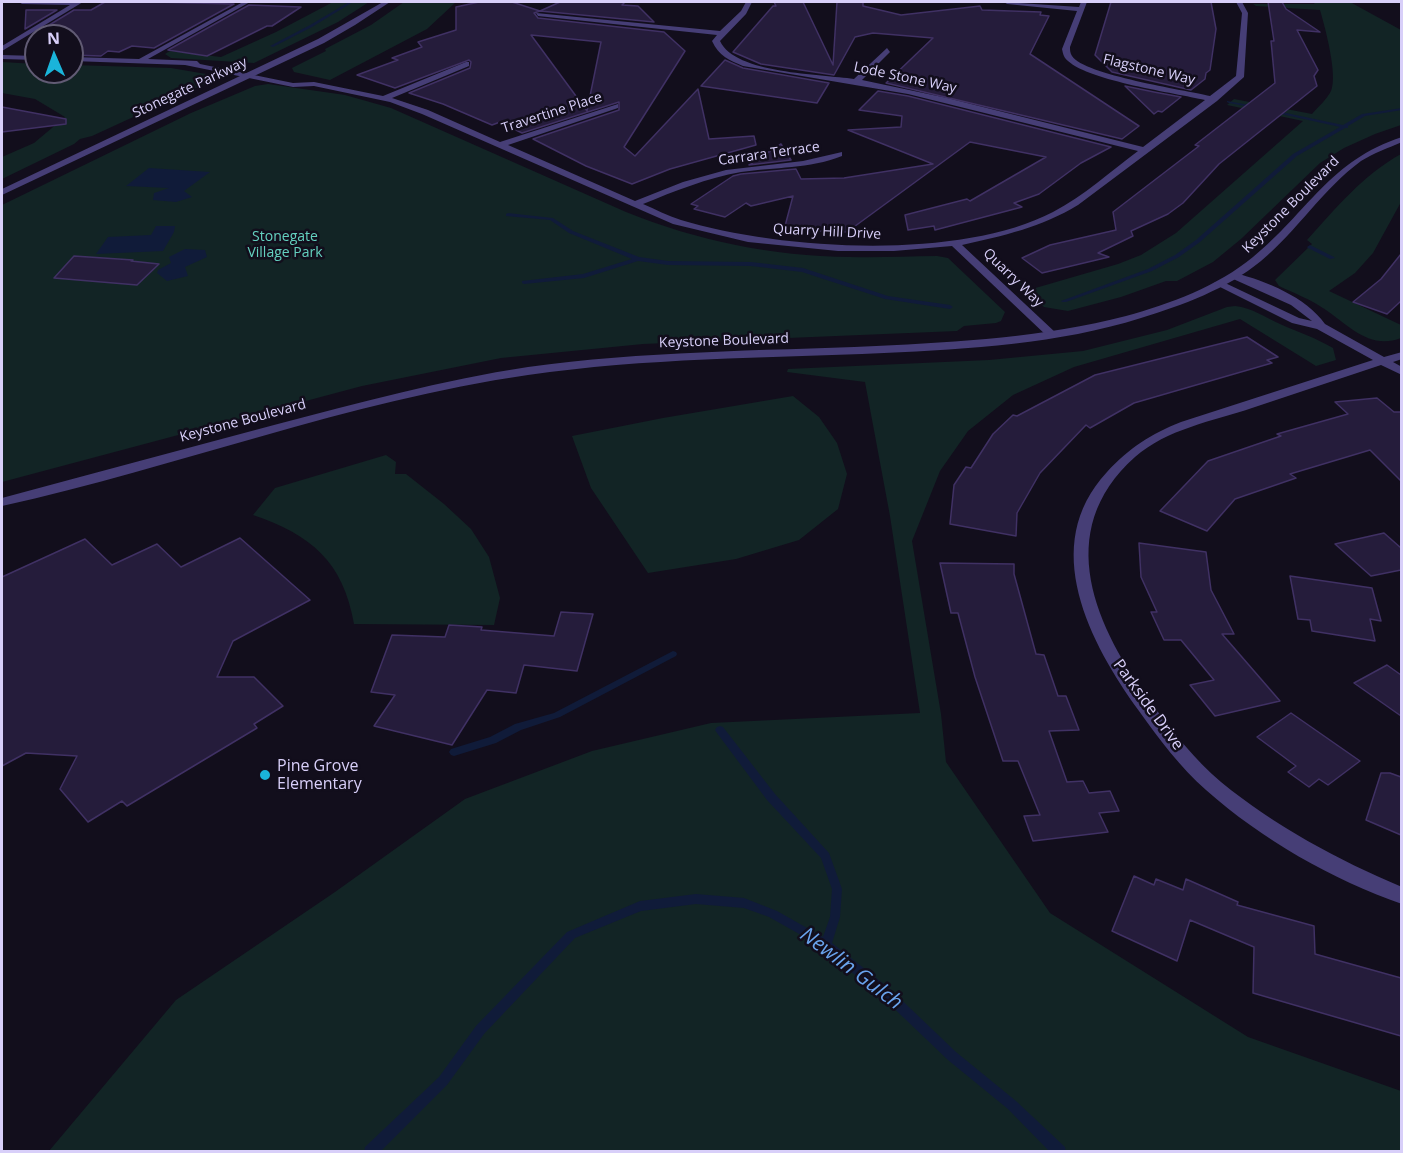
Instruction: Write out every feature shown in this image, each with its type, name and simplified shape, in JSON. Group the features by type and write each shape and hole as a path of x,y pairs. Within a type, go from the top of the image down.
{"street":[{"path":"22,2 79,2"},
{"path":"2,49 79,2"},
{"path":"139,62 163,45 212,24 247,2"},
{"name":"Stonegate Parkway","path":"2,192 246,77 353,24 387,2"},
{"path":"538,14 720,33 747,9 749,2"},
{"path":"1007,2 1083,5"},
{"name":"Quarry Hill Drive","path":"188,63 246,77 293,85 314,84 384,98 425,112 634,204 690,226 766,242 858,249 954,243 1009,232 1055,215 1076,203 1238,80 1242,72 1245,13 1239,2"},
{"name":"Flagstone Way","path":"1083,5 1066,50 1076,63 1104,74 1214,99"},
{"name":"Lode Stone Way","path":"720,33 716,40 717,47 736,61 769,69 899,89 1146,150"},
{"path":"857,81 887,50"},
{"path":"2,57 24,58"},
{"name":"Quarry Hill Drive","path":"84,60 222,63 306,78 314,84"},
{"path":"384,98 466,64"},
{"name":"Travertine Place","path":"499,145 615,106"},
{"name":"Keystone Boulevard","path":"2,502 378,400 500,375 596,363 967,345 1052,335 1134,316 1235,276 1273,247 1305,210 1350,165 1371,152 1401,139"},
{"name":"Carrara Terrace","path":"634,204 676,187 716,175 762,166 820,161 839,154"},
{"name":"Quarry Way","path":"954,243 1052,335"},
{"path":"1235,276 1315,315 1321,326"},
{"path":"1219,284 1296,321 1321,326 1401,372"},
{"name":"Parkside Drive","path":"1401,355 1191,424 1145,444 1131,453 1106,477 1090,505 1080,537 1079,566 1087,603 1109,651 1146,708 1192,766 1223,794 1272,828 1401,896"}],"green space":[{"path":"333,2 369,2 338,22 254,63 171,58 165,54 170,51 221,57 276,32"},
{"path":"404,2 456,2 427,29 330,80 294,72 292,68 371,25"},
{"path":"1312,2 1350,2 1401,30 1401,125 1344,148 1320,163 1241,239 1213,262 1177,281 1166,281 1121,297 1068,311 1044,307 990,257 988,250 1032,289 1118,264 1141,255 1176,233 1303,121 1227,105 1234,99 1312,114 1331,91 1332,63 1320,10 1253,4 1315,4"},
{"path":"2,62 24,63 24,84 84,84 84,65 171,68 212,75 205,84 92,136 80,139 2,179 2,157 34,143 65,117 35,99 2,93"},
{"name":"Stonegate Village Park","path":"268,84 345,95 391,108 626,212 708,239 792,254 948,258 1005,312 1001,321 996,323 964,326 957,331 643,344 501,358 362,386 2,482 2,205 191,113 255,86"},
{"path":"1401,154 1401,202 1373,253 1355,273 1329,291 1401,325 1401,338 1379,341 1360,335 1321,306 1279,286 1275,280 1312,244 1307,240 1351,193 1374,172"},
{"path":"1235,306 1253,311 1327,344 1333,348 1336,360 1316,366 1240,319 1074,367 1013,395 968,431 940,471 912,541 941,714 946,762 1050,913 1248,1037 1401,1091 1401,1151 49,1151 176,1000 335,892 465,799 592,751 711,723 920,713 890,516 865,382 787,372 788,369 989,360 1083,351 1167,330"},
{"path":"793,396 819,417 837,443 847,474 838,509 799,540 736,559 648,573 591,488 572,436"},
{"path":"386,455 396,462 395,474 406,474 471,529 489,557 500,598 494,625 354,624 342,583 333,567 321,553 292,532 253,515 275,488"}],"water":[{"path":"149,168 210,172 184,191 192,197 176,202 153,200 154,193 169,188 126,186"},
{"path":"156,226 175,226 163,251 96,254 108,237 151,235"},
{"path":"185,249 205,250 207,257 185,267 188,276 167,281 157,273 158,270 171,263 169,257"}],"building":[{"path":"105,2 234,4 154,48 132,46 119,52 108,51 101,56 84,55 84,24 51,24 74,10 91,10"},
{"path":"479,2 512,2 540,11 534,13 538,18 664,32 685,51 624,147 635,156 698,89 709,139 754,136 756,145 670,169 632,184 586,166 533,139 619,110 619,102 522,133 500,122 492,125 443,104 409,93 470,68 469,60 395,88 357,75 398,60 392,58 422,47 418,42 456,30 456,7","holes":["531,35 601,42 587,111"]},
{"path":"560,2 625,2 622,5 638,6 654,22 540,11"},
{"path":"774,2 803,2 833,65 837,2 863,2 863,6 901,15 980,6 982,10 1041,12 1040,15 1049,16 1030,54 1139,126 1122,139 886,83 933,38 873,33 855,37 834,75 761,64 733,52 773,6 776,6"},
{"path":"1111,2 1211,2 1216,29 1210,70 1206,73 1205,79 1191,90 1112,72 1095,55"},
{"path":"1268,2 1282,2 1286,9 1320,32 1297,30 1318,70 1314,76 1317,86 1219,164 1183,203 1168,214 1131,231 1133,236 1098,253 1109,257 1042,273 1022,258 1050,245 1116,230 1113,212 1199,146 1195,145 1275,83 1271,41 1274,41"},
{"path":"249,5 301,7 272,26 267,26 207,56 168,50"},
{"path":"26,10 57,10 33,24 25,24"},
{"path":"725,60 743,68 829,83 817,103 701,86"},
{"path":"1125,86 1181,97 1162,112 1158,111 1154,114"},
{"path":"878,91 908,96 1111,147 1081,163 1039,194 1014,203 1022,207 935,230 934,226 908,230 905,215 967,199 970,201 1046,157 970,142 847,232 798,230 798,227 785,226 793,196 751,206 746,203 725,217 694,209 698,206 691,204 733,176 741,174 796,169 801,179 844,178 933,164 848,130 901,127 902,116 859,110"},
{"path":"2,107 66,119 66,124 2,132"},
{"path":"781,144 791,160 749,165"},
{"path":"1401,254 1401,301 1387,314 1353,302 1381,279"},
{"path":"74,256 159,264 137,285 54,278"},
{"path":"1247,337 1278,357 1267,360 1272,363 1134,403 1090,428 1086,425 1040,473 1017,513 1016,536 950,524 954,485 966,467 971,468 993,434 1013,415 1017,416 1095,375"},
{"path":"1377,398 1394,412 1401,412 1401,481 1370,450 1290,474 1296,478 1235,499 1207,531 1160,511 1208,461 1281,436 1277,434 1348,414 1335,402"},
{"path":"1384,533 1401,548 1401,570 1371,576 1335,544"},
{"path":"240,538 310,600 233,641 217,677 254,677 283,706 254,724 257,728 127,806 122,801 88,822 60,789 77,756 26,753 2,766 2,577 85,539 112,565 157,544 181,567"},
{"path":"1139,543 1206,552 1211,590 1234,634 1222,634 1280,701 1215,716 1190,685 1214,680 1181,640 1164,640 1151,612 1157,612 1141,577"},
{"path":"940,563 1014,564 1014,574 1036,654 1044,655 1058,696 1066,696 1079,730 1049,731 1067,782 1083,781 1089,793 1110,791 1119,811 1099,813 1108,832 1033,841 1024,816 1040,815 1018,761 1003,761 975,677 958,613 951,613"},
{"path":"1290,576 1372,588 1381,621 1370,619 1375,641 1312,631 1310,620 1298,619"},
{"path":"561,612 593,614 577,671 524,665 516,693 487,690 452,745 374,726 395,695 371,692 392,635 445,637 449,625 554,636"},
{"path":"1387,665 1401,675 1401,716 1354,683"},
{"path":"1291,713 1360,761 1328,785 1319,779 1309,787 1288,772 1296,766 1257,737"},
{"path":"1381,773 1401,777 1401,835 1366,820"},
{"path":"1134,876 1154,885 1156,879 1183,890 1186,879 1238,902 1237,905 1314,926 1315,954 1401,978 1401,1036 1253,993 1254,947 1190,920 1177,961 1112,931"}],"waterway":[{"path":"272,46 351,2"},
{"path":"1229,102 1255,107"},
{"path":"1344,127 1364,115 1402,109"},
{"path":"1274,111 1344,127"},
{"path":"1064,301 1150,270 1177,256 1198,241 1295,155 1344,127"},
{"path":"508,215 551,219 571,232 638,259 668,263 751,264 803,270 887,298 950,307"},
{"path":"1310,247 1332,258"},
{"path":"524,282 584,276 637,259"},
{"path":"454,752 493,740 518,727 557,715 673,654"},
{"path":"720,730 771,797 825,856 837,889 835,917 826,945"},
{"name":"Newlin Gulch","path":"370,1152 443,1081 480,1030 571,935 640,906 696,899 744,903 773,914 826,945"},
{"name":"Newlin Gulch","path":"826,945 885,992 952,1056 1012,1105 1060,1152"}],"place":[{"name":"Pine Grove Elementary","path":"265,775"}]}
